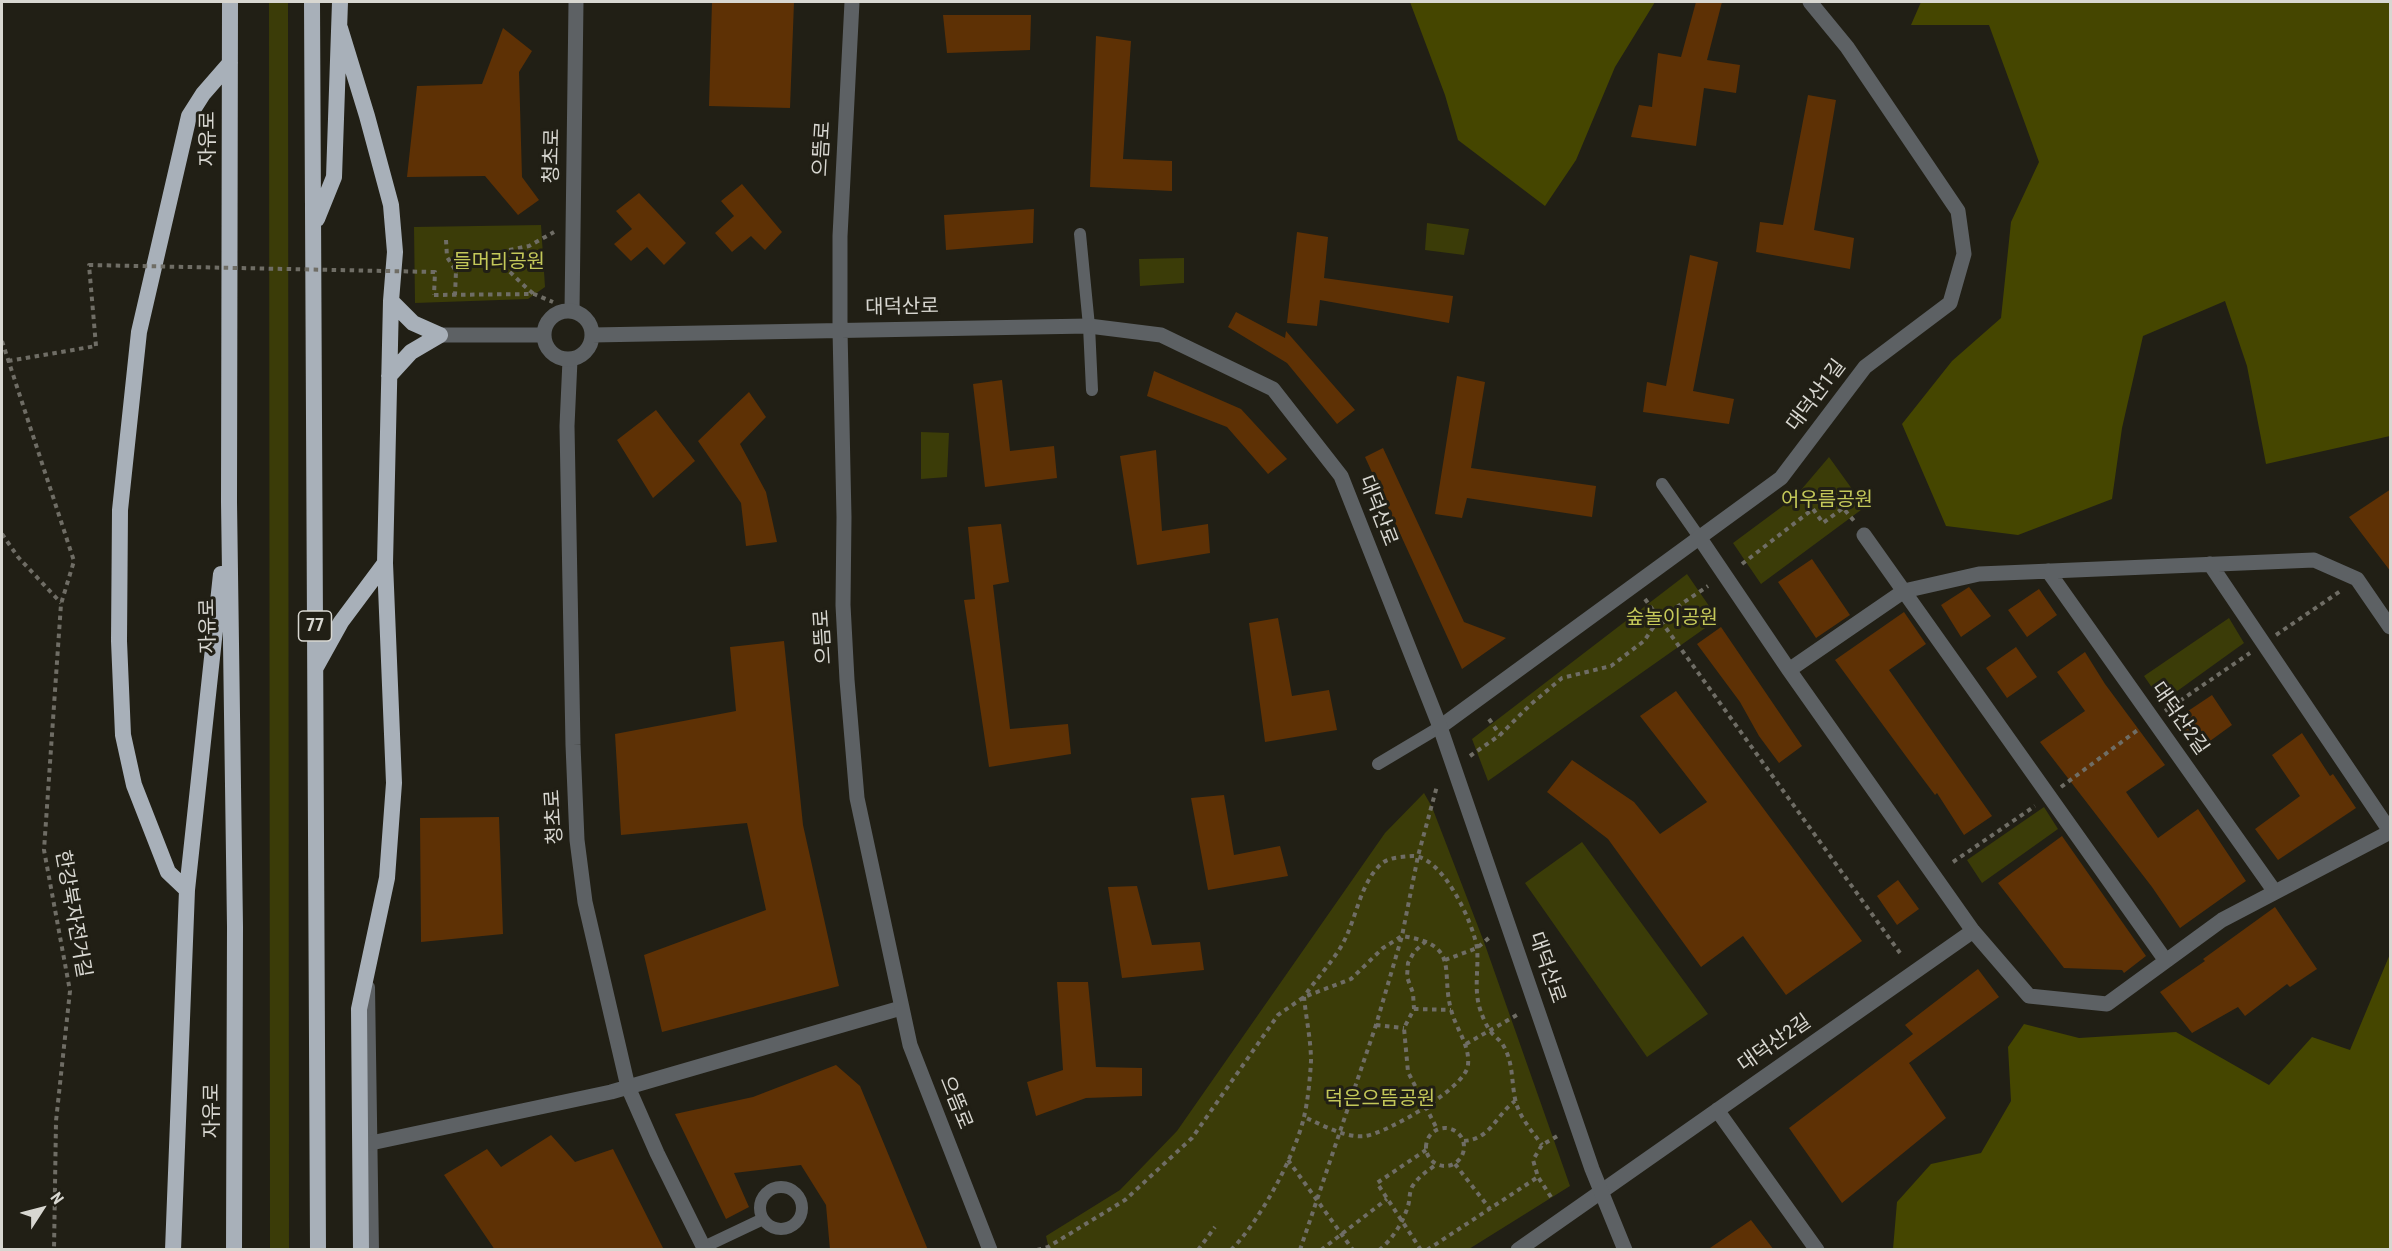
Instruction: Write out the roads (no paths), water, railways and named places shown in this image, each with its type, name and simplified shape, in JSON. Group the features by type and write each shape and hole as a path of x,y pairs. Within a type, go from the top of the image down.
{"highway":[{"name":"자유로","path":"230,2 228,502 235,927 234,1250"},
{"name":"77","path":"312,2 318,1250"},
{"path":"313,229 334,177 340,2"},
{"path":"340,28 391,205 395,252 391,301 385,563 394,783 387,878 359,1009 361,1250"},
{"path":"187,891 168,872 134,785 123,735 119,641 120,510 139,332 189,116 203,94 230,63"},
{"path":"391,301 413,323 440,335"},
{"path":"389,376 411,352 440,335"},
{"path":"173,1250 187,891 228,502"},
{"path":"315,668 340,622 385,563"}],"street":[{"name":"청초로","path":"572,311 576,2"},
{"name":"으뜸로","path":"852,2 840,236 840,330 844,517 843,605 857,798 910,1045 990,1250"},
{"name":"대덕산1길","path":"1440,727 1781,478 1865,368 1950,303 1964,254 1958,211 1847,47 1810,2"},
{"path":"572,311 586,319 592,335 588,348 577,358 570,360 554,356 548,350 543,335 549,319 555,314 572,311"},
{"name":"대덕산로","path":"592,335 1089,326 1161,335 1273,389 1341,476 1440,727 1600,1192 1625,1250"},
{"path":"440,335 543,335"},
{"name":"청초로","path":"570,360 567,426 569,572 577,840 585,902 628,1087 657,1153 705,1249"},
{"path":"1864,535 2166,961"},
{"path":"1699,537 1973,931 2029,996 2107,1004 2222,920 2391,831 2210,564"},
{"path":"1790,670 1904,591 1979,573 2314,560 2357,579 2391,627"},
{"name":"대덕산2길","path":"2048,571 2275,892"},
{"name":"대덕산2길","path":"1518,1250 1973,931"},
{"path":"371,1143 628,1087 901,1008"},
{"path":"1718,1110 1817,1250"}],"lane":[{"path":"1080,234 1089,326 1092,390"},
{"path":"1662,484 1699,537"},
{"path":"1378,764 1440,727"},
{"path":"369,957 373,1250"},
{"path":"705,1249 763,1219"}],"park label":[{"name":"들머리공원","path":"499,263"},
{"name":"어우름공원","path":"1827,501"},
{"name":"숲놀이공원","path":"1672,619"},
{"name":"덕은으뜸공원","path":"1380,1100"}]}
